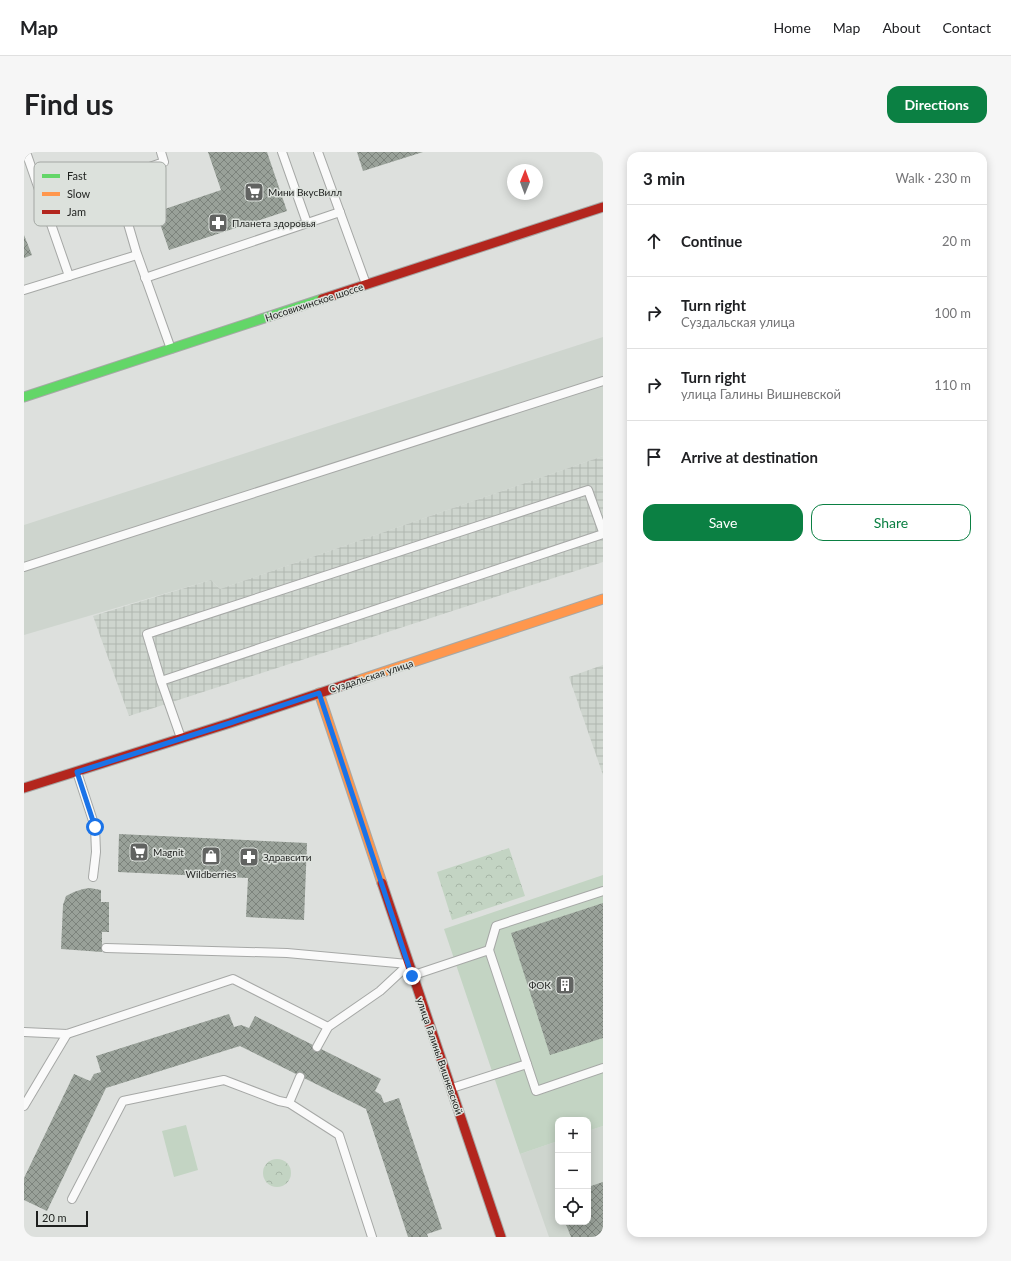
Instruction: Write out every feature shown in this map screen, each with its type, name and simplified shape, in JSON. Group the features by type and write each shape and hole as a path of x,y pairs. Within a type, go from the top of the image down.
{"street":[{"name":"Носовихинское шоссе","path":"24,397 603,207"},
{"name":"Суздальская улица","path":"24,788 181,739 603,599"},
{"name":"улица Галины Вишневской","path":"319,693 412,976 501,1237"}],"lane":[{"path":"26,152 34,175"},
{"path":"161,152 164,162"},
{"path":"282,152 307,223"},
{"path":"318,152 367,285"},
{"path":"145,278 340,212"},
{"path":"52,226 69,276"},
{"path":"129,226 137,255 171,349"},
{"path":"24,290 137,255"},
{"path":"24,567 603,381"},
{"path":"161,681 603,533 588,490 147,634 161,681 181,739"},
{"path":"77,772 95,827 96,852 93,877"},
{"path":"603,890 496,926 489,950 536,1090 603,1068"},
{"path":"106,948 287,953 409,964"},
{"path":"412,976 489,950"},
{"path":"317,1046 328,1027 380,991 409,964"},
{"path":"24,1032 67,1034 233,979 328,1027"},
{"path":"24,1106 67,1034"},
{"path":"451,1088 528,1064"},
{"path":"289,1103 300,1076"},
{"path":"72,1199 123,1101 224,1080 279,1101 289,1103 339,1136 372,1237"}],"shaded area":[{"path":"603,337 603,456 220,589 211,580 24,635 24,525"},
{"path":"603,456 603,562 129,716 93,616 211,580 220,589"},
{"path":"603,665 603,775 569,677"},
{"path":"603,1126 603,1237 549,1237 520,1154 555,1142 555,1225 591,1225 591,1130"}],"green space":[{"path":"509,848 525,896 452,920 437,872"},
{"path":"603,875 603,1126 591,1130 591,1117 555,1117 555,1142 520,1154 444,929"},
{"path":"186,1125 198,1170 174,1177 162,1131"},
{"path":"277,1159 287,1163 291,1173 287,1183 277,1187 267,1183 263,1173 267,1163"}],"building":[{"path":"208,152 267,152 287,211 169,250 161,226 166,226 166,209 221,190"},
{"path":"357,152 423,152 363,171"},
{"path":"24,235 32,255 24,258"},
{"path":"119,834 307,843 304,920 246,917 248,878 118,872"},
{"path":"90,888 101,890 101,902 109,902 109,932 102,932 102,952 61,949 63,905 66,896 83,889"},
{"name":"ФОК","path":"603,903 603,1038 550,1055 511,933"},
{"path":"229,1014 234,1027 241,1025 249,1028 255,1016 381,1079 375,1091 381,1095 384,1103 399,1098 442,1229 427,1234 428,1237 408,1237 366,1109 240,1046 106,1088 47,1211 24,1200 24,1178 74,1074 90,1081 94,1074 101,1072 96,1056"},
{"path":"603,1182 603,1237 571,1237 566,1225 591,1225 591,1186"}],"traffic: fast":[{"path":"24,397 322,299"}],"traffic: slow":[{"path":"356,681 603,599"},
{"path":"319,693 382,883"}],"traffic: jam":[{"path":"322,299 603,207"},
{"path":"24,788 230,723 356,681"},
{"path":"382,883 501,1237"}],"place":[{"name":"Мини ВкусВилл","path":"254,192"},
{"name":"Планета здоровья","path":"218,223"},
{"name":"Magnit","path":"139,852"},
{"name":"Wildberries","path":"211,856"},
{"name":"Здравсити","path":"249,857"},
{"name":"ФОК","path":"565,985"}],"route":[{"path":"95,827 77,772 319,693 412,976"}]}
